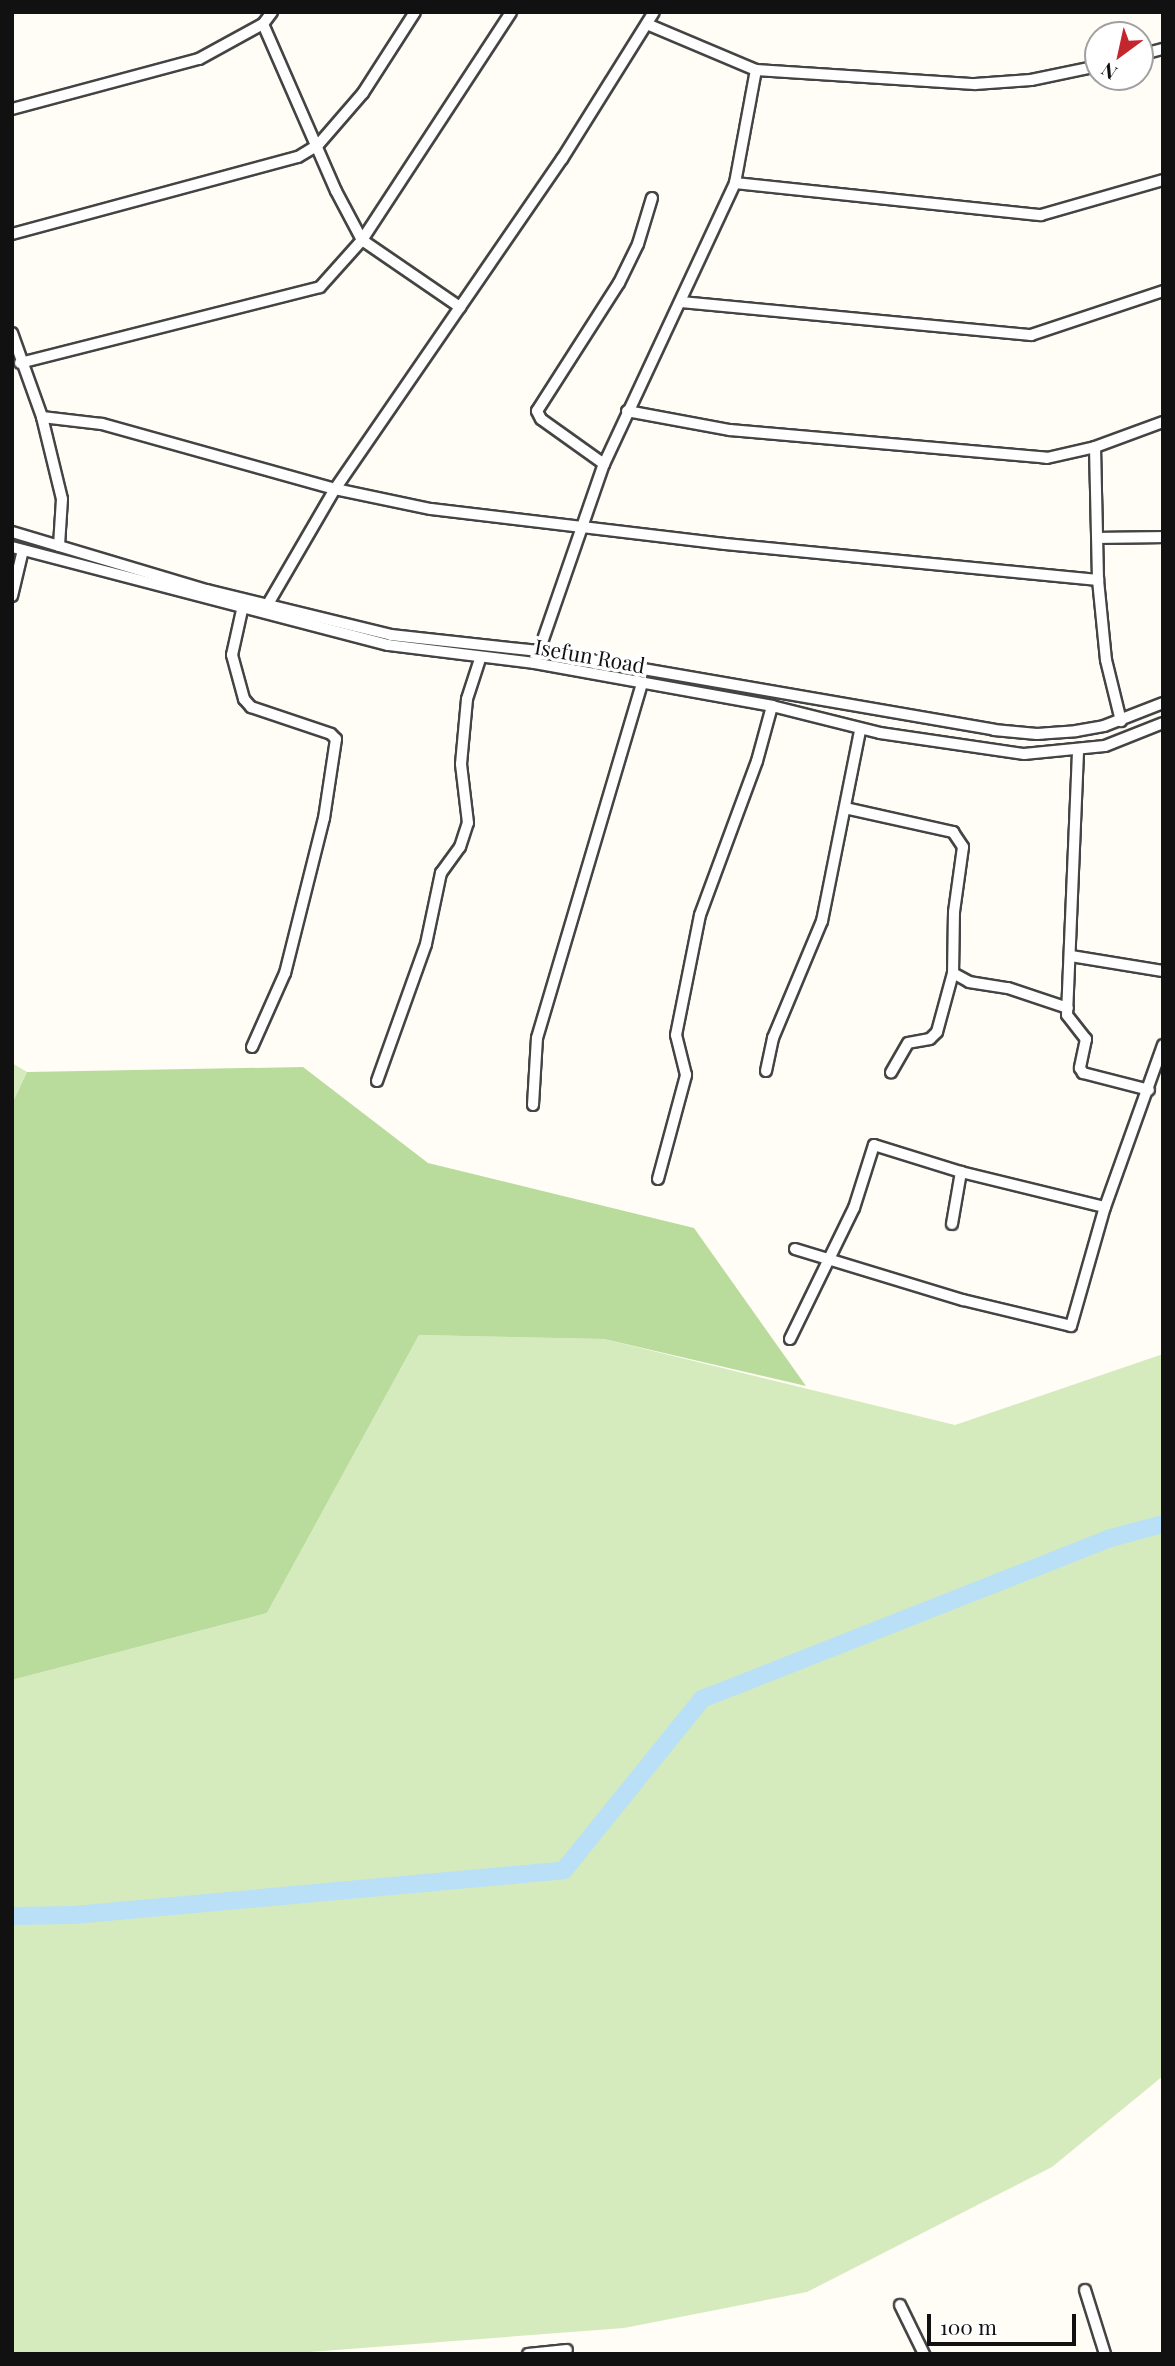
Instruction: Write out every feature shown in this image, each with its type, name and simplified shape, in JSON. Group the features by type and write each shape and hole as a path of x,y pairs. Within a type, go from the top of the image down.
{"street":[{"path":"12,109 199,59 263,24 272,12"},
{"path":"12,234 298,157 318,145 363,93 415,12"},
{"path":"20,363 198,315 309,291 326,281 362,240 511,12"},
{"path":"268,604 335,489 460,307 654,12"},
{"path":"263,24 362,240 460,307"},
{"path":"648,24 756,70 975,84 1031,80 1084,69"},
{"path":"534,663 584,528 604,464 735,183 756,70"},
{"path":"735,183 1041,215 1163,180"},
{"path":"604,464 541,419 537,411 619,283 638,244 652,198"},
{"path":"681,302 1031,335 1163,291"},
{"path":"12,332 20,363 42,417 62,499 59,546"},
{"path":"627,411 730,430 1007,457 1047,458 1095,447 1163,422"},
{"path":"42,417 102,424 335,489 431,509 584,528 1098,580"},
{"path":"1095,447 1098,580 1107,660 1121,721"},
{"name":"Isefun Road","path":"12,533 391,635 540,651 994,730 1037,734 1121,721 1163,704"},
{"path":"1098,538 1163,537"},
{"name":"Isefun Road","path":"12,547 242,610 388,645 480,659 534,663 772,706 860,730 1024,754 1078,752 1105,746 1163,723"},
{"path":"12,596 23,550"},
{"path":"242,610 232,655 244,699 251,707 331,734 336,740 324,818 285,973 252,1047"},
{"path":"377,1081 426,944 440,873 460,847 468,823 461,764 467,699 480,659"},
{"path":"533,1105 540,1026 642,684"},
{"path":"659,1179 686,1075 676,1035 700,915 757,761 772,706"},
{"path":"766,1071 773,1038 822,921 860,730"},
{"path":"1078,752 1067,1015 1086,1039 1080,1068 1083,1073 1149,1090"},
{"path":"845,808 957,835 963,847 954,912 953,974 937,1032 930,1039 908,1043 891,1072"},
{"path":"1071,956 1163,971"},
{"path":"953,974 969,982 1007,988 1068,1008"},
{"path":"795,1249 830,1262 1071,1326 1105,1207 1163,1045"},
{"path":"790,1339 830,1262 854,1208 874,1145 961,1172 1105,1207"},
{"path":"952,1224 961,1172"},
{"path":"1085,2290 1105,2354"},
{"path":"900,2305 924,2354"},
{"path":"528,2354 567,2350"}],"green space":[{"path":"12,1063 27,1072 12,1104"},
{"path":"303,1067 428,1163 694,1228 806,1386 604,1339 419,1335 267,1613 12,1680 12,1104 27,1072"},
{"path":"419,1335 604,1339 955,1425 1163,1354 1163,2076 1052,2167 807,2292 624,2328 283,2354 12,2354 12,1680 267,1613"}],"waterway":[{"path":"12,1916 74,1915 564,1870 702,1699 1111,1538 1163,1524"}]}
